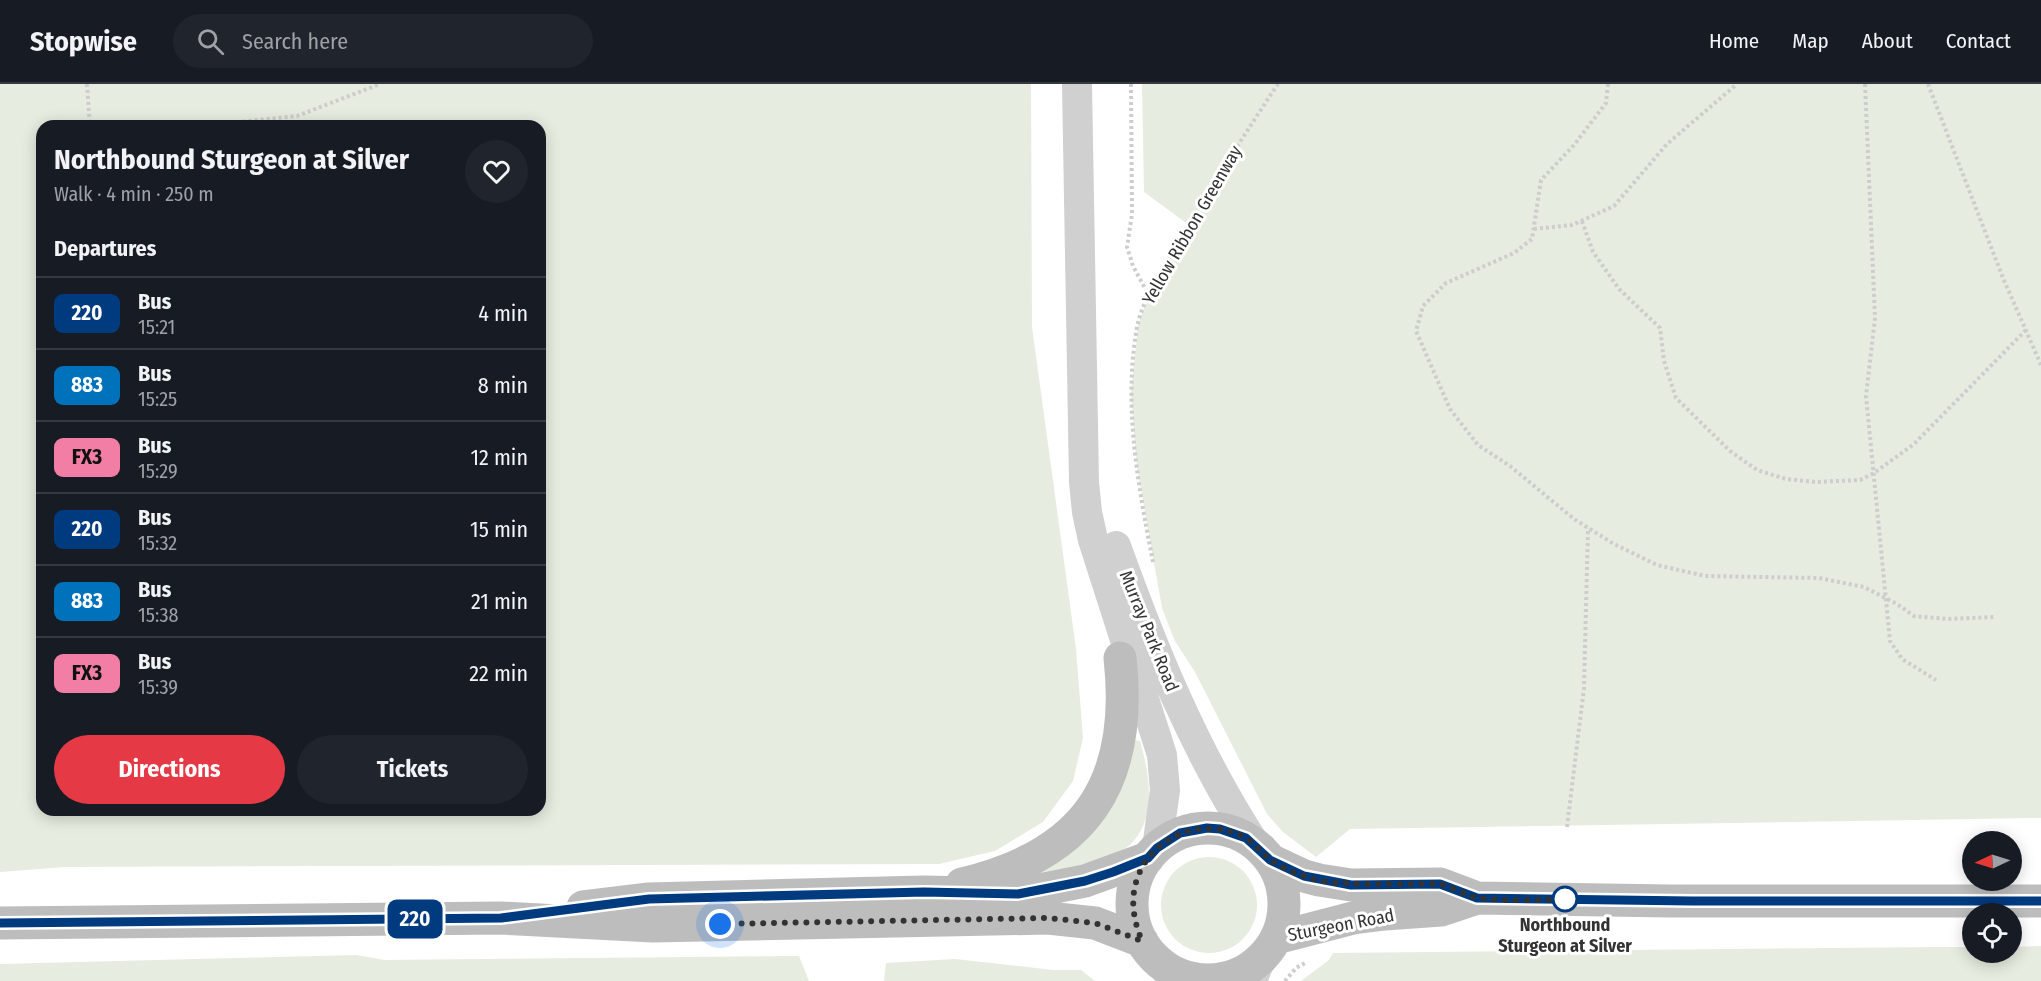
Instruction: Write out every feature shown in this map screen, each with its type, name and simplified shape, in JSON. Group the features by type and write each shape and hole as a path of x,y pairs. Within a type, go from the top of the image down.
{"main road":[{"path":"924,892 988,877 1045,852 1075,830 1091,811 1108,777 1119,739 1124,707 1120,658"},
{"path":"0,923 501,918 653,926 1048,918 1095,923 1184,976 1211,980 1239,974 1263,959 1281,925 1284,898 1282,884 1262,852 1233,832 1207,828 1180,833 1152,853 1085,881 1018,894 924,892 649,899 501,918"},
{"name":"Sturgeon Road","path":"1262,852 1304,876 1319,880 1351,885 1440,884 1477,898"},
{"path":"1152,853 1137,877 1133,914 1159,962"},
{"name":"Sturgeon Road","path":"1263,959 1353,918 1441,910 1477,898 1694,901 2041,901"}],"street":[{"name":"Murray Park Road","path":"1077,84 1082,403 1087,512 1162,755 1165,790 1152,853"},
{"name":"Murray Park Road","path":"1082,403 1099,492 1130,585 1169,682 1205,760 1262,852"},
{"path":"1115,606 1120,658"}],"path":[{"path":"87,84 90,120"},
{"path":"259,120 297,116 380,84"},
{"path":"1131,84 1132,214 1127,248 1133,266 1149,295"},
{"name":"Yellow Ribbon Greenway","path":"1154,567 1137,466 1131,394 1138,325 1149,295 1231,155 1278,84"},
{"path":"1608,84 1606,103 1574,145 1541,180 1532,239 1514,253 1446,283 1423,306 1416,331 1450,409 1478,445 1510,466 1588,528 1614,544 1657,565 1705,576 1819,578 1864,587 1887,598 1914,616 1948,619 1995,617"},
{"path":"1534,229 1572,225 1614,206 1667,144 1737,84"},
{"path":"1864,84 1875,318 1866,396 1890,641 1902,659 1936,680"},
{"path":"1928,84 2041,364"},
{"path":"1582,220 1593,252 1619,290 1660,328 1664,361 1676,398 1730,451 1758,470 1786,479 1816,482 1860,480 1874,473 1914,444 2026,330"},
{"path":"1567,827 1584,688 1588,528"},
{"path":"1285,981 1296,968 1311,960"}],"shaded area":[{"path":"0,84 1031,84 1032,327 1076,649 1083,738 1073,781 1043,822 995,851 939,864 65,867 0,872"},
{"path":"1142,84 2041,84 2041,818 1350,829 1316,857 1283,832 1267,814 1195,672 1175,641 1162,608 1137,466 1131,394 1138,325 1149,295 1189,225 1144,192"},
{"path":"1133,740 1140,741 1149,787 1149,802 1141,831 1132,843 1119,853 1090,865 1040,878 1038,872 1069,854 1100,822"},
{"path":"1209,857 1227,861 1243,871 1253,887 1257,905 1253,923 1243,939 1227,949 1209,953 1191,949 1175,939 1165,923 1161,905 1165,887 1175,871 1191,861"},
{"path":"2041,946 2041,981 1301,981 1329,960 1333,953 1962,947 1962,963 2022,963 2022,947"},
{"path":"357,955 384,960 799,956 809,981 0,981 0,964"},
{"path":"955,959 1053,970 1081,970 1095,981 884,981 886,963"}],"bus line":[{"name":"220","path":"0,923 501,918 649,899 924,892 1018,894 1051,889 1113,872 1148,858 1157,848 1180,833 1207,828 1233,832 1246,838 1263,851 1270,860 1304,876 1319,880 1351,885 1440,884 1477,898 1692,901 2041,901"}],"place":[{"name":"Northbound Sturgeon at Silver","path":"1565,899"}],"route":[{"path":"720,924 1048,918 1095,923 1142,941 1133,914 1135,884 1140,871 1157,848 1168,840 1180,833 1207,828 1233,832 1246,838 1263,851 1270,860 1304,876 1319,880 1351,885 1440,884 1477,898 1565,899"}]}
